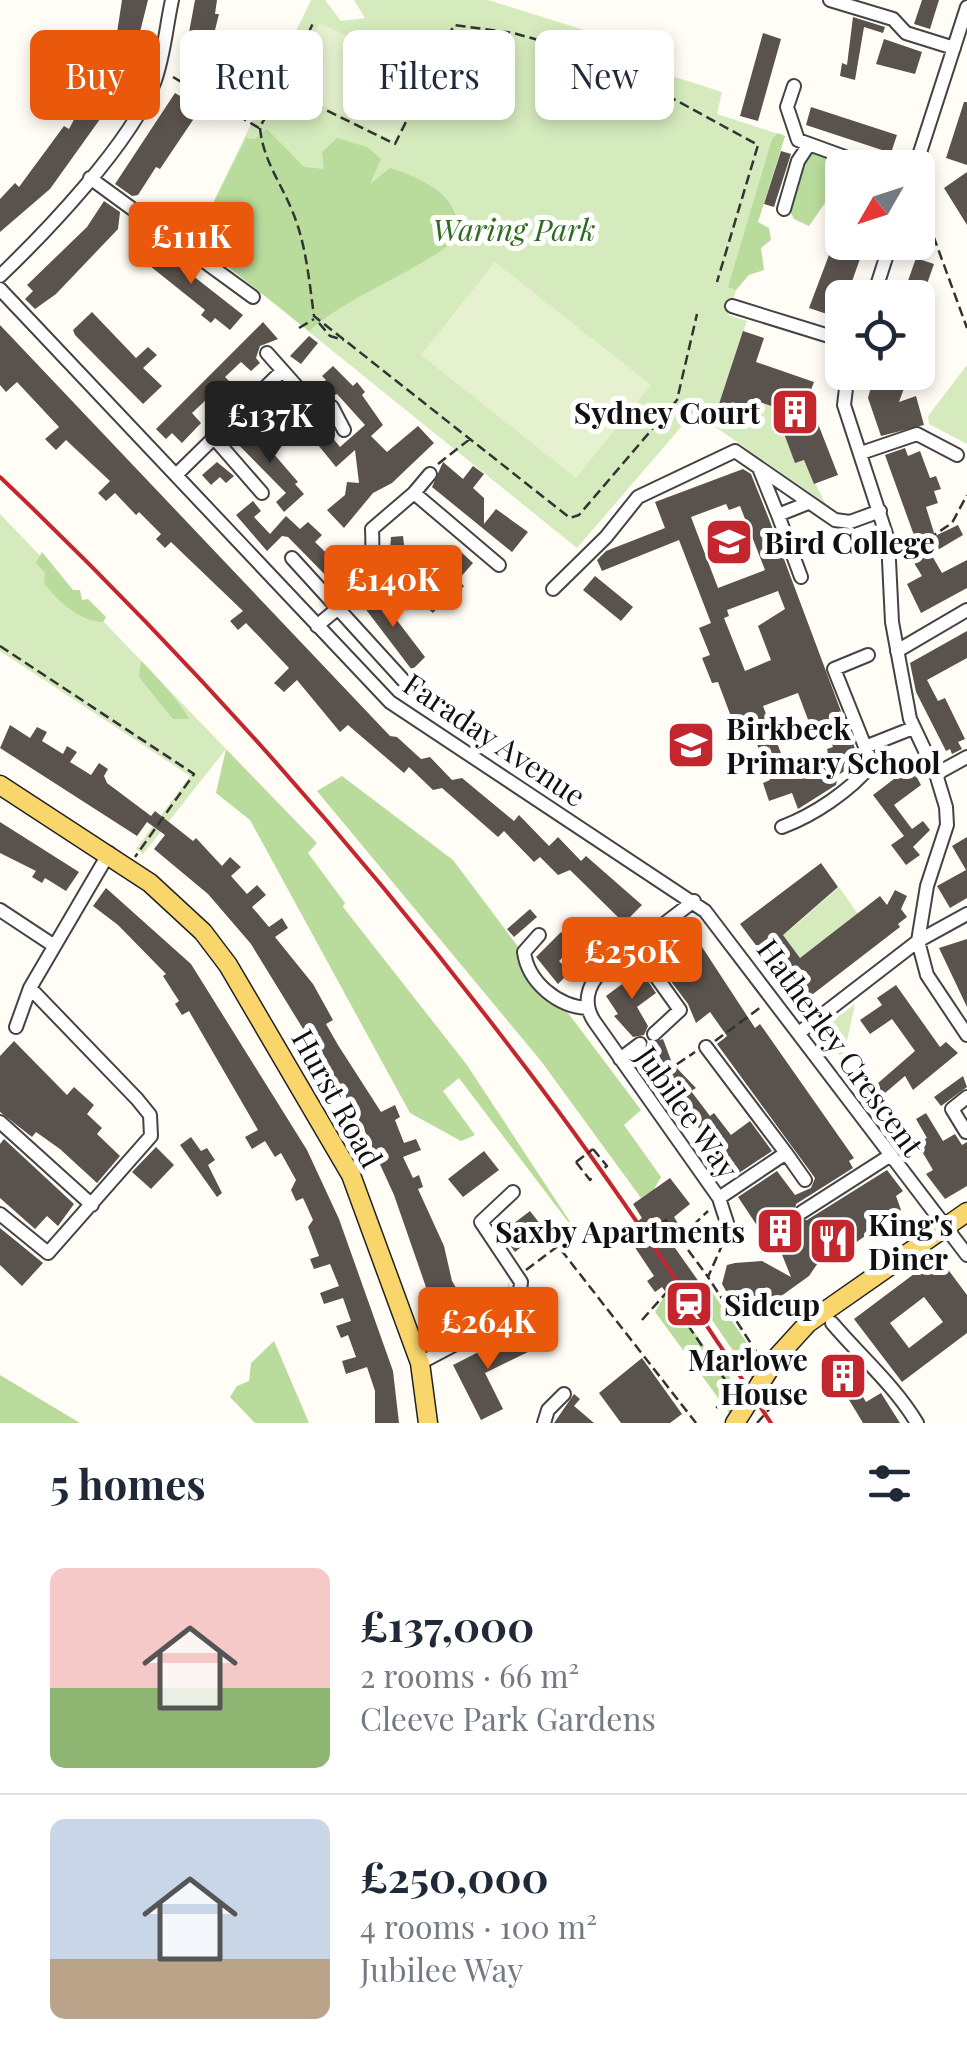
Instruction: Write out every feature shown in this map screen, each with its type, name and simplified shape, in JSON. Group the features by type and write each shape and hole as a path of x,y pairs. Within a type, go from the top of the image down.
{"main road":[{"name":"Hurst Road","path":"0,785 128,866 184,912 212,942 320,1116 363,1202 420,1364 428,1423"},
{"path":"735,1423 808,1322 967,1212"}],"street":[{"path":"160,58 172,0"},
{"path":"830,0 892,19 906,33 954,48"},
{"path":"921,150 967,7"},
{"path":"794,86 787,107 792,130 808,146 825,152"},
{"path":"0,276 90,178 131,120"},
{"path":"784,210 798,161 808,146"},
{"path":"90,178 252,298"},
{"name":"Faraday Avenue","path":"0,290 401,710 694,901"},
{"path":"732,306 825,335"},
{"path":"267,353 299,388 332,407 344,430"},
{"path":"176,475 282,372"},
{"path":"846,390 844,405 880,512 890,565 897,651 912,728 936,774 946,825 927,886 918,941 927,975 967,1035"},
{"path":"860,453 917,434 957,455"},
{"path":"215,439 262,493"},
{"path":"553,589 588,550 606,538 638,497 735,451 836,520 850,522 880,512"},
{"path":"760,468 801,577"},
{"path":"374,574 372,529 430,474"},
{"path":"414,493 499,564"},
{"path":"778,514 808,502"},
{"path":"292,558 404,681"},
{"path":"317,626 374,574 426,575 436,563"},
{"path":"897,651 967,610"},
{"path":"782,828 801,820 860,779 872,764 834,669 868,655"},
{"path":"865,747 912,728"},
{"path":"936,774 967,756"},
{"path":"16,1027 30,988 109,853"},
{"path":"540,935 524,952 536,979 566,1005 588,1008 594,980 694,901"},
{"name":"Hatherley Crescent","path":"694,901 723,928 967,1255"},
{"path":"0,910 54,945"},
{"path":"800,1032 918,941 967,914"},
{"path":"647,964 680,1010 654,1034"},
{"path":"0,1214 48,1253 147,1144 150,1115 30,988"},
{"name":"Jubilee Way","path":"588,1008 719,1198 729,1230"},
{"path":"620,1059 640,1044"},
{"path":"706,1047 805,1180"},
{"path":"966,1132 952,1109 967,1098"},
{"path":"3,1131 92,1205"},
{"path":"719,1198 786,1153"},
{"path":"802,1212 890,1155"},
{"path":"420,1364 515,1314 523,1297 518,1276 481,1222 513,1192"},
{"path":"832,1323 871,1369 897,1391 917,1423"},
{"path":"544,1423 548,1410 564,1394"}],"path":[{"path":"310,30 314,21"},
{"path":"323,109 395,144 454,25 535,40"},
{"path":"160,69 260,128"},
{"path":"674,99 758,145 717,282"},
{"path":"265,120 260,128 262,152 297,227 316,318 570,518 579,515 677,400 697,314"},
{"path":"935,240 967,328"},
{"path":"299,328 316,318"},
{"path":"430,474 446,455 462,449 471,438"},
{"path":"890,565 952,523 967,495"},
{"path":"0,646 194,774 128,866"},
{"path":"594,1176 590,1180 576,1162 593,1148 607,1166 603,1169"},
{"path":"679,1238 719,1198"},
{"path":"648,1234 666,1220 772,1375 780,1396 757,1423"},
{"path":"708,1277 729,1230"},
{"path":"518,1276 558,1246 696,1423"},
{"path":"642,1320 666,1292 730,1387 714,1412"}],"green space":[{"name":"Waring Park","path":"311,0 325,0 341,21 365,18 354,0 488,0 584,30 535,30 535,120 674,120 674,77 722,92 717,114 785,136 728,315 747,321 715,416 748,427 757,401 774,407 795,462 804,460 825,503 694,412 577,548 195,240 253,120 323,120 323,30 296,30"},
{"path":"320,23 343,34 343,116 323,106 323,30 317,30"},
{"path":"352,120 404,120 394,141"},
{"path":"267,129 304,167 324,169 322,152 337,138 367,147 381,159 370,184 390,168 429,184 455,212 458,238 309,331 195,240 246,138 255,139"},
{"path":"778,133 785,136 758,222 769,228 771,240 761,248 764,270 749,275 736,290 728,287 772,139"},
{"path":"812,152 825,157 825,203 809,226 794,219 789,209 805,157"},
{"path":"495,262 651,385 576,478 421,355"},
{"path":"967,365 967,444 929,424 928,416"},
{"path":"0,514 226,749 143,854 136,849 190,776 0,651"},
{"path":"42,552 73,590 80,590 82,600 88,599 106,617 103,622 78,614 49,590 44,583 45,573 36,563"},
{"path":"141,661 189,719 173,719 139,677"},
{"path":"226,749 317,843 308,853 345,903 343,907 467,1065 582,1240 459,1078 443,1091 475,1135 461,1141 410,1113 250,820 216,793"},
{"path":"342,776 453,860 641,1110 624,1125 661,1177 653,1191 641,1198 541,1061 317,791"},
{"path":"839,887 858,914 800,958 776,926 791,929"},
{"path":"855,1004 843,1059 819,1031"},
{"path":"509,1282 512,1298 506,1309 442,1341 432,1341 504,1297"},
{"path":"708,1286 762,1365 753,1380 695,1295"},
{"path":"666,1293 710,1354 714,1352 741,1396 730,1414 655,1312"},
{"path":"274,1341 309,1423 255,1423 230,1397 237,1386 249,1381 251,1363"},
{"path":"0,1375 80,1423 0,1423"}],"building":[{"path":"122,0 148,0 140,30 117,30"},
{"path":"195,0 217,0 215,30 189,30"},
{"path":"922,0 939,0 930,29 914,24"},
{"path":"853,17 885,27 883,33 864,27 855,80 840,76 842,63 847,65"},
{"path":"763,33 781,39 758,121 740,116"},
{"path":"884,39 922,52 915,74 876,64"},
{"path":"175,93 180,96 180,120 193,120 160,169 156,167 138,195 132,196 115,184"},
{"path":"967,102 967,165 946,158"},
{"path":"811,107 897,135 892,150 882,150 806,125"},
{"path":"74,120 99,120 50,189 0,232 0,199 15,183 19,187 64,126 69,129"},
{"path":"781,151 791,154 774,207 764,204"},
{"path":"967,172 967,225 944,188"},
{"path":"104,201 120,212 118,229 56,294 35,309 25,299 33,291 27,285 87,227"},
{"path":"146,239 243,315 230,330 215,318 211,323 201,315 205,310 140,258 145,252 139,248"},
{"path":"827,260 860,260 852,280 825,280 825,313 809,308"},
{"path":"915,260 934,264 928,280 908,280"},
{"path":"92,312 136,358 148,347 157,355 143,368 162,386 143,404 75,335 73,330"},
{"path":"263,322 278,339 260,346 256,358 260,363 251,371 241,362 225,377 235,387 215,406 208,398 192,413 201,423 182,443 172,433 166,439 156,429"},
{"path":"0,325 390,736 397,737 421,759 430,757 452,780 462,778 514,821 519,815 549,846 558,837 581,861 586,856 642,905 624,923 570,870 558,875 540,857 534,862 504,831 498,837 442,788 433,790 409,767 404,773 348,725 340,732 297,680 284,692 274,683 289,668 246,623 238,630 230,621 243,611 171,542 165,548 156,539 161,534 139,512 136,515 115,493 106,501 98,493 110,481 66,440 56,450 45,439 59,427 17,382 6,392 0,385"},
{"name":"Sydney Court","path":"743,331 764,338 756,362 814,382 808,398 838,475 814,484 804,460 795,463 774,407 757,401 748,428 715,416"},
{"path":"309,336 318,343 301,364 290,356"},
{"path":"333,366 365,392 362,395 383,425 371,436 387,452 418,426 434,443 392,483 373,493 344,528 327,510 345,495 347,482 359,483 355,450 336,467 292,413 305,404 340,447 365,425 337,394 332,396 322,384 326,380 322,376"},
{"path":"870,390 903,390 899,402 916,396 924,425 881,436 868,398"},
{"path":"274,393 277,397 282,393 294,406 284,415 276,406 270,412 263,404"},
{"path":"241,427 248,436 254,431 298,482 295,484 304,494 284,512 276,502 286,493 230,436"},
{"path":"905,448 908,456 920,451 930,478 936,476 941,489 934,491 938,503 926,507 935,536 958,525 963,535 931,554 942,573 967,560 967,588 921,613 907,584 922,576 911,558 920,552 885,455"},
{"path":"217,462 234,476 226,483 220,477 211,485 202,475"},
{"path":"443,462 463,479 473,466 484,474 473,488 484,498 484,524 496,509 528,532 512,552 432,487"},
{"path":"743,469 751,474 860,762 838,775 836,785 798,809 792,793 769,801 763,783 770,780 753,733 739,738 718,682 712,683 702,658 710,655 699,628 711,623 679,540 602,571 597,560 606,551 665,528 655,502","holes":["726,504 729,510 740,506 765,570 718,588 691,517","778,591 785,609 758,626 771,660 745,671 724,618 729,616 727,610","798,693 813,733 826,728 833,747 827,749 828,754 787,769 763,706"]},
{"path":"253,501 261,511 254,517 270,534 286,516 300,529 308,522 322,535 315,542 355,581 342,592 288,537 282,536 267,551 236,515"},
{"path":"403,536 406,561 389,563 391,537"},
{"path":"460,551 473,563 458,580 464,586 453,599 448,595 433,613 419,601"},
{"path":"595,576 633,607 621,621 583,590"},
{"path":"373,589 425,657 412,670 361,603"},
{"path":"967,631 967,658 927,680 938,701 945,698 965,739 958,742 962,749 952,754 950,749 946,751 916,692 910,663"},
{"path":"10,725 30,738 37,727 47,732 42,741 63,754 67,746 77,752 70,762 91,775 99,763 108,769 104,776 107,783 151,816 155,811 193,841 196,838 222,866 230,857 241,867 231,876 247,894 257,885 266,895 252,907 269,927 282,918 288,928 275,937 313,984 333,1020 326,1024 338,1045 381,1112 395,1105 400,1117 395,1120 404,1143 416,1139 421,1150 403,1157 413,1178 419,1175 423,1187 418,1189 444,1246 452,1281 471,1313 447,1325 427,1290 394,1195 362,1125 251,944 208,894 154,849 165,835 147,822 137,836 0,748"},
{"path":"911,766 921,785 894,805 912,829 923,821 930,830 913,847 920,855 906,865 891,845 904,836 873,795"},
{"path":"0,822 79,872 66,891 45,878 42,883 32,877 36,871 0,853"},
{"path":"967,837 967,898 950,908 937,886 966,870 952,846"},
{"path":"821,863 838,887 783,935 800,958 880,896 887,905 895,890 907,896 901,909 907,917 898,924 900,927 800,1004 740,924"},
{"path":"106,888 191,964 307,1150 339,1219 393,1371 399,1423 375,1423 375,1391 367,1367 346,1374 342,1361 356,1357 348,1335 341,1338 336,1326 351,1321 343,1298 324,1304 320,1293 339,1286 330,1264 314,1269 310,1259 319,1256 308,1227 313,1220 303,1198 296,1201 291,1190 296,1180 281,1153 275,1157 265,1141 252,1149 245,1137 258,1130 189,1011 182,1015 175,1004 179,1001 163,976 166,974 118,925 93,906"},
{"path":"530,909 537,917 514,937 507,929"},
{"path":"689,927 755,1028 760,1024 854,1158 849,1161 853,1168 796,1204 794,1218 807,1220 887,1170 903,1191 896,1196 901,1210 829,1262 824,1254 809,1276 766,1307 743,1293 726,1291 722,1284 727,1265 735,1263 762,1261 791,1277 779,1247 764,1236 738,1197 777,1171 795,1195 811,1188 815,1178 717,1044 727,1036 710,1012 696,1023 688,1004 652,956"},
{"path":"561,932 574,946 559,961 570,972 558,984 536,957"},
{"path":"967,939 967,1007 939,948"},
{"path":"637,965 656,993 637,1007 648,1026 644,1035 633,1037 614,1016 618,1014 606,996 633,976 629,971"},
{"path":"896,985 940,1047 946,1042 958,1053 913,1090 905,1076 878,1099 870,1090 915,1051 892,1019 870,1034 860,1020 882,1005 877,998"},
{"path":"663,1039 672,1063 696,1088 691,1091 710,1116 714,1113 731,1135 750,1121 772,1151 736,1175 728,1169 645,1053 650,1043"},
{"path":"14,1041 67,1095 74,1087 94,1105 87,1114 102,1128 97,1134 120,1156 97,1183 60,1149 36,1132 32,1137 0,1112 0,1056"},
{"path":"963,1076 967,1087 941,1106 934,1097"},
{"path":"926,1113 943,1141 955,1134 962,1145 967,1142 967,1186 945,1199 926,1174 933,1170 917,1143 927,1138 916,1119"},
{"path":"191,1137 201,1151 207,1148 215,1160 208,1165 222,1193 217,1197 180,1145"},
{"path":"4,1139 74,1204 58,1226 47,1216 35,1229 0,1198 0,1144"},
{"path":"156,1147 174,1165 151,1189 132,1172"},
{"path":"484,1151 499,1170 463,1197 448,1179"},
{"path":"670,1178 690,1204 674,1217 681,1228 668,1238 704,1289 677,1308 662,1287 655,1292 647,1281 654,1276 624,1231 642,1218 633,1204"},
{"path":"530,1211 544,1229 515,1252 501,1233"},
{"path":"0,1228 43,1263 22,1286 0,1265"},
{"path":"938,1256 967,1295 967,1333 902,1382 854,1319","holes":["924,1297 943,1322 909,1348 890,1323"]},
{"path":"520,1331 530,1351 485,1373 503,1409 481,1420 453,1365"},
{"name":"Marlowe House","path":"836,1352 866,1402 881,1393 900,1423 863,1423 825,1360"},
{"path":"642,1358 682,1414 670,1423 621,1423 599,1393"},
{"path":"574,1394 580,1399 574,1406 594,1423 554,1423"}],"railway":[{"path":"0,477 203,683 394,900 580,1142 771,1423"}],"place":[{"name":"Sydney Court","path":"795,412"},
{"name":"Bird College","path":"729,542"},
{"name":"Birkbeck Primary School","path":"691,745"},
{"name":"Saxby Apartments","path":"780,1231"},
{"name":"King's Diner","path":"833,1241"},
{"name":"Sidcup","path":"689,1304"},
{"name":"Marlowe House","path":"843,1376"}]}
